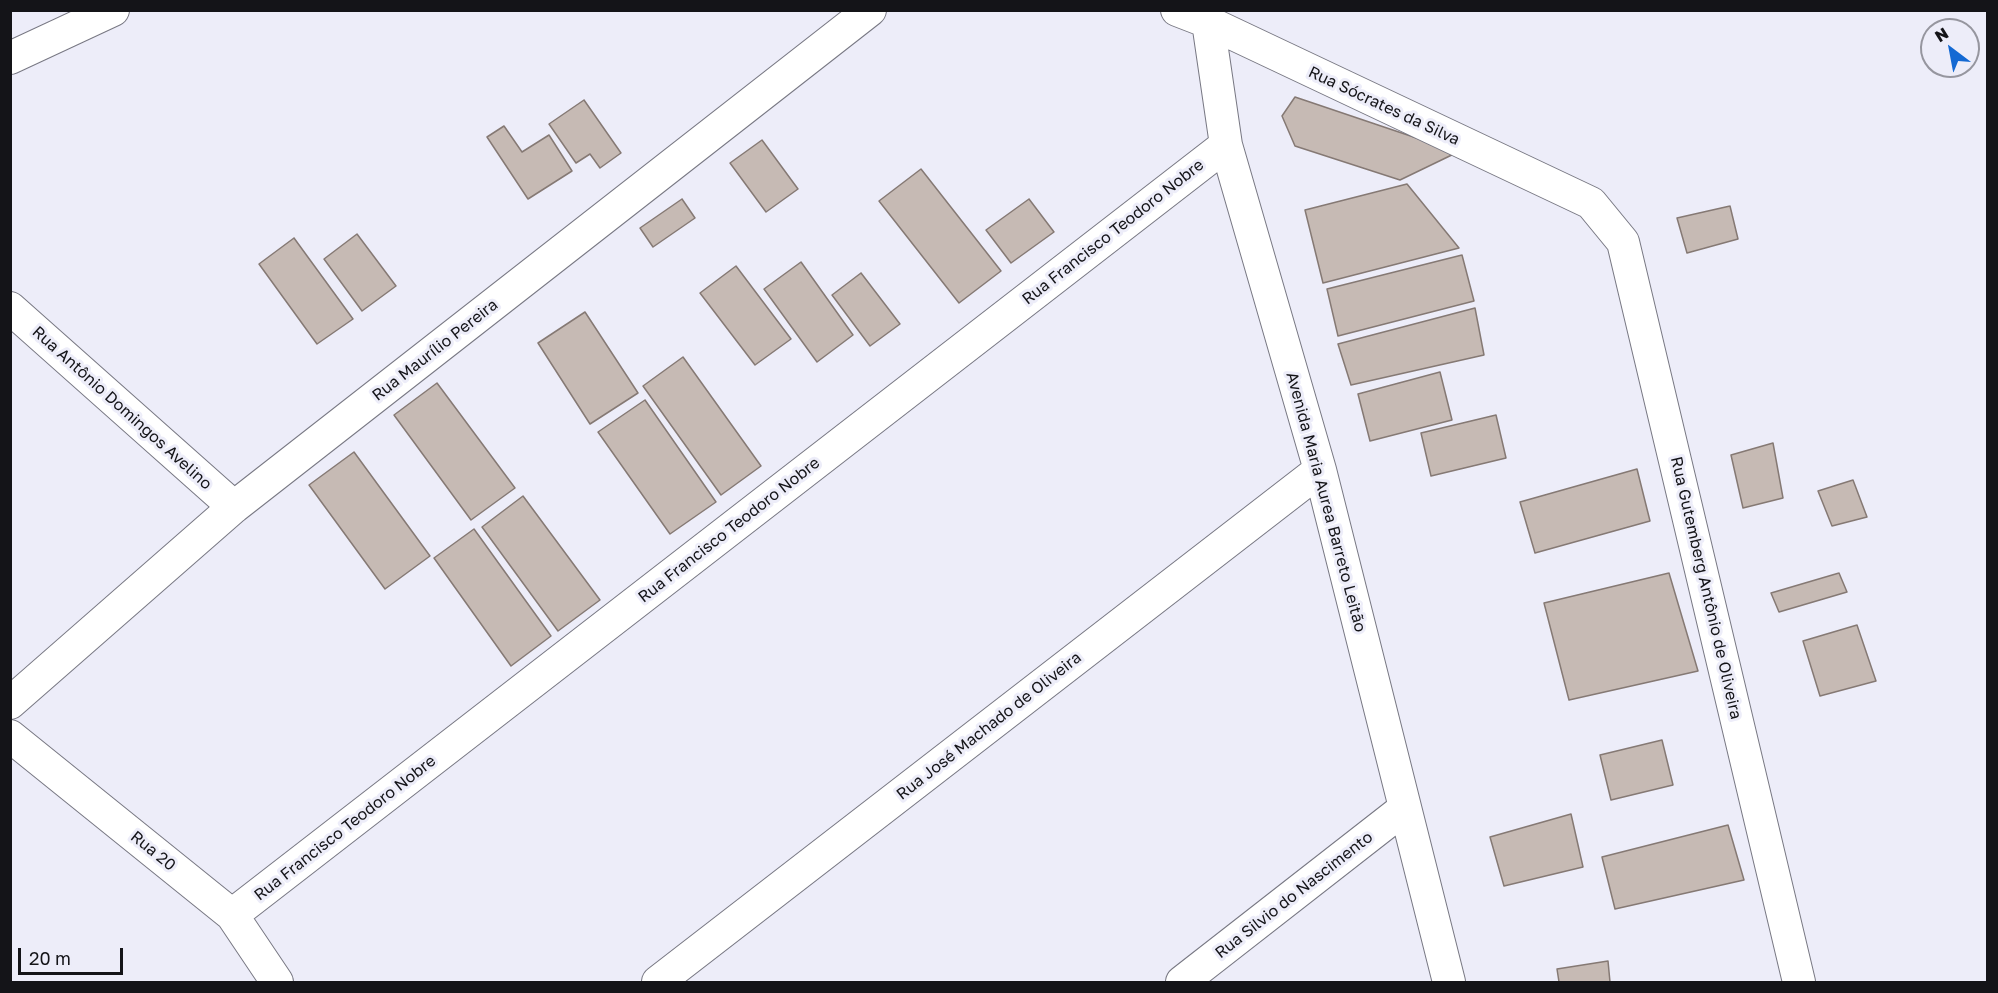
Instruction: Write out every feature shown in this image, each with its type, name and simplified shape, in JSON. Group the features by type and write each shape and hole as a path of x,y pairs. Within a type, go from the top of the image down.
{"street":[{"path":"10,58 113,10"},
{"name":"Rua Maurílio Pereira","path":"10,703 234,507 870,10"},
{"name":"Rua Sócrates da Silva","path":"1177,10 1208,22 1590,203"},
{"name":"Avenida Maria Aurea Barreto Leitão","path":"1208,22 1226,145 1320,470 1449,982"},
{"name":"Rua Francisco Teodoro Nobre","path":"232,915 1226,145"},
{"name":"Rua Gutemberg Antônio de Oliveira","path":"1590,203 1623,242 1798,982"},
{"name":"Rua Antônio Domingos Avelino","path":"10,308 234,507"},
{"name":"Rua José Machado de Oliveira","path":"658,982 1320,470"},
{"name":"Rua 20","path":"10,736 232,915 277,982"},
{"name":"Rua Silvio do Nascimento","path":"1182,982 1405,808"}],"building":[{"path":"1295,97 1458,152 1400,180 1295,146 1282,116"},
{"path":"584,100 621,153 600,168 590,154 576,163 549,124"},
{"path":"504,126 522,152 549,135 572,171 528,199 487,137"},
{"path":"762,140 798,189 766,212 730,163"},
{"path":"921,169 1001,271 959,303 879,201"},
{"path":"1407,184 1459,248 1323,283 1305,210"},
{"path":"682,199 695,218 653,247 640,228"},
{"path":"1029,199 1054,232 1011,263 986,230"},
{"path":"1730,206 1738,239 1687,253 1677,218"},
{"path":"357,234 396,286 362,311 324,259"},
{"path":"294,238 353,319 317,344 259,264"},
{"path":"1462,255 1474,301 1338,336 1327,289"},
{"path":"801,262 853,335 817,362 764,289"},
{"path":"736,266 791,339 755,365 700,293"},
{"path":"861,273 900,324 870,346 832,295"},
{"path":"1475,308 1484,355 1351,385 1338,344"},
{"path":"585,312 638,393 590,424 538,343"},
{"path":"683,357 761,466 721,495 643,386"},
{"path":"1440,372 1452,420 1370,441 1358,394"},
{"path":"437,383 515,488 471,520 394,415"},
{"path":"645,400 716,502 670,534 598,432"},
{"path":"1496,415 1506,458 1431,476 1421,433"},
{"path":"1773,443 1783,498 1743,508 1731,455"},
{"path":"354,452 430,556 385,589 309,485"},
{"path":"1637,469 1650,521 1535,553 1520,502"},
{"path":"1853,480 1867,517 1832,526 1818,491"},
{"path":"523,496 600,600 558,631 482,527"},
{"path":"474,529 551,636 511,666 434,558"},
{"path":"1669,573 1698,671 1569,700 1544,603"},
{"path":"1839,573 1847,592 1779,612 1771,593"},
{"path":"1857,625 1876,681 1820,696 1803,641"},
{"path":"1662,740 1673,785 1611,800 1600,755"},
{"path":"1571,814 1583,867 1504,886 1490,837"},
{"path":"1728,825 1744,880 1615,909 1602,857"},
{"path":"1608,961 1610,982 1559,982 1557,969"}]}
